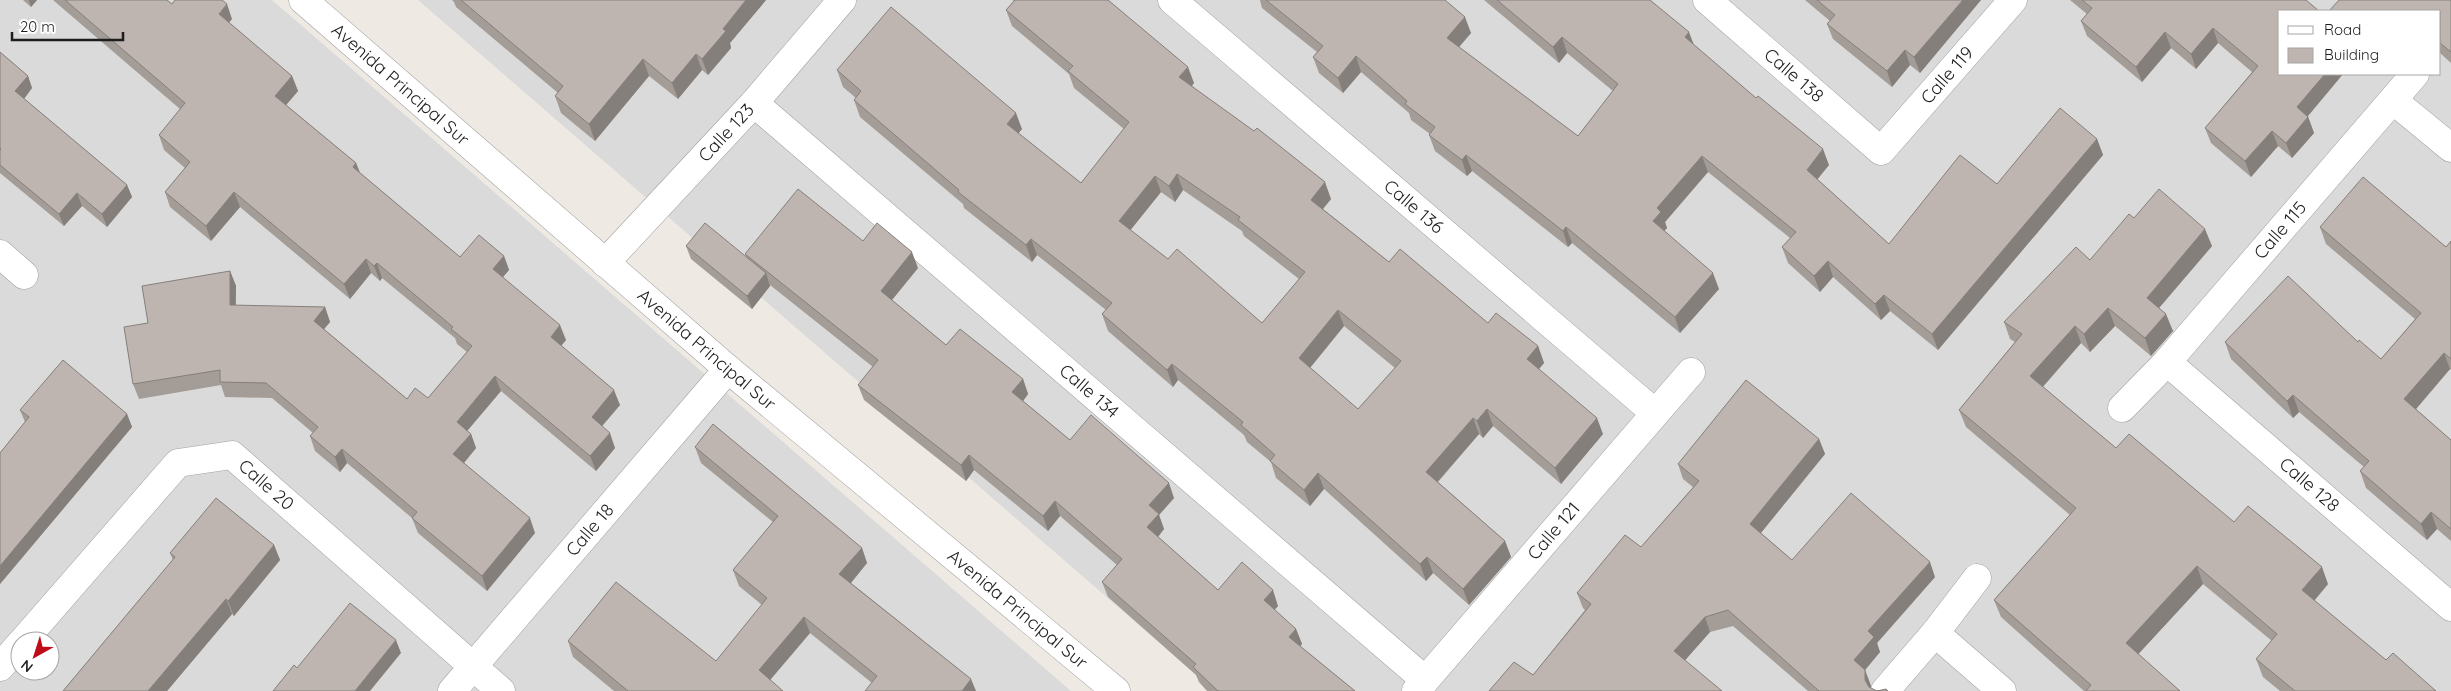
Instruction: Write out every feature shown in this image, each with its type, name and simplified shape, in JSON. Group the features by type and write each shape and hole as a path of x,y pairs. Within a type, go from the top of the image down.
{"street":[{"name":"Avenida Principal Sur","path":"303,0 728,369 1116,691"},
{"name":"Calle 123","path":"605,263 754,103 842,0"},
{"name":"Calle 136","path":"1172,0 1655,413"},
{"name":"Calle 138","path":"1707,0 1882,151"},
{"name":"Calle 119","path":"1882,151 2012,0"},
{"name":"Calle 115","path":"2122,408 2167,362 2414,75"},
{"path":"2394,100 2451,148"},
{"name":"Calle 134","path":"754,103 1421,686"},
{"path":"0,254 24,275"},
{"name":"Calle 128","path":"2167,362 2451,607"},
{"name":"Calle 18","path":"452,691 728,369"},
{"name":"Calle 121","path":"1421,686 1691,372"},
{"name":"Calle 20","path":"32,631 178,463 232,455 501,691"},
{"path":"1885,691 1977,578"},
{"path":"1934,633 2002,691"},
{"path":"0,667 10,656"}],"shaded area":[{"path":"0,0 272,0 1071,691 0,691"},
{"path":"418,0 2451,0 2451,691 1215,691"}],"building":[{"path":"65,0 167,0 172,4 175,0 222,0 227,4 219,14 292,76 275,96 356,163 353,167 460,257 479,235 504,256 493,269 560,325 551,337 614,390 592,417 610,433 590,456 495,376 457,422 471,434 453,454 530,518 482,576 412,518 417,512 342,449 335,457 310,436 318,427 266,383 220,382 220,370 133,384 124,327 148,323 142,286 230,271 230,305 325,307 314,321 407,399 415,388 428,398 472,346 451,329 453,327 377,263 374,266 366,259 344,284 234,192 206,226 165,192 190,162 159,135 185,103"},
{"path":"461,0 746,0 723,29 726,31 702,59 696,54 672,83 643,59 589,124 555,96 563,86"},
{"path":"1015,0 1108,0 1188,67 1179,77 1254,131 1257,128 1325,182 1311,200 1389,262 1400,249 1488,323 1496,313 1538,346 1527,359 1597,418 1555,468 1487,409 1477,421 1473,418 1426,472 1505,541 1463,589 1427,557 1420,564 1318,473 1304,490 1270,461 1275,455 1241,425 1243,422 1172,364 1167,370 1102,314 1112,303 1031,239 1026,245 958,192 959,190 854,100 861,91 837,70 891,7 1016,113 1007,124 1081,183 1129,122 1068,71 1073,66 1006,10","holes":["1177,174 1240,217 1238,220 1305,272 1262,323 1177,249 1168,259 1119,221 1155,176 1169,186","1338,310 1401,361 1358,409 1299,358"]},
{"path":"1266,0 1445,0 1465,17 1447,38 1578,136 1618,84 1562,37 1553,47 1497,0 1650,0 1689,32 1685,37 1756,98 1758,96 1823,149 1807,170 1889,244 1960,155 1997,184 2060,108 2097,139 1932,334 1884,295 1875,304 1828,261 1814,276 1782,247 1796,232 1702,156 1657,208 1661,212 1653,221 1713,273 1675,317 1566,227 1563,231 1466,155 1462,160 1429,135 1435,127 1405,104 1407,101 1356,56 1338,78 1313,57 1323,46"},
{"path":"1817,0 1963,0 1914,57 1905,50 1887,71 1827,24 1835,15"},
{"path":"2082,0 2306,0 2318,10 2278,10 2278,75 2324,75 2297,107 2308,117 2286,143 2272,131 2245,161 2205,128 2258,66 2213,28 2191,54 2165,32 2136,67 2081,21 2092,8"},
{"path":"2339,0 2451,0 2451,52 2441,44 2441,10 2330,10"},
{"path":"0,52 28,76 15,91 127,185 102,214 77,193 59,214 0,165"},
{"path":"2363,177 2446,247 2451,241 2451,359 2444,353 2404,399 2451,440 2451,529 2431,512 2421,524 2360,471 2369,461 2293,395 2287,401 2225,342 2288,276 2358,342 2359,340 2381,359 2421,313 2320,227"},
{"path":"798,189 863,241 877,223 912,252 881,291 946,345 960,329 1023,379 1012,392 1070,440 1091,415 1169,483 1149,505 1159,514 1147,527 1218,590 1242,562 1273,590 1264,600 1296,629 1289,637 1355,691 1218,691 1193,667 1196,664 1102,582 1122,559 1055,501 1043,516 969,455 961,465 858,385 878,360 745,254"},
{"path":"2159,189 2205,229 2147,298 2166,314 2145,338 2108,308 2084,334 2075,326 2030,376 2116,448 2129,434 2234,522 2248,506 2322,567 2302,590 2386,660 2393,653 2436,691 2295,691 2256,659 2277,634 2197,566 2126,643 2180,691 2086,691 2091,685 1994,600 2076,508 1959,410 2022,334 2004,322 2076,247 2090,260 2129,214 2134,218"},
{"path":"705,223 766,273 747,296 686,246"},
{"path":"63,360 127,414 0,566 0,453 29,417 20,410"},
{"path":"1746,380 1819,439 1750,524 1792,560 1851,493 1930,562 1868,631 1874,637 1854,660 1865,670 1865,680 1869,687 1877,691 1819,691 1728,610 1705,617 1674,651 1722,691 1489,691 1514,662 1533,675 1591,604 1577,593 1625,535 1641,547 1699,481 1678,464"},
{"path":"713,424 862,548 839,574 971,679 962,691 865,691 877,676 804,617 759,670 783,691 628,691 568,641 616,582 716,661 767,598 733,570 778,516 695,447"},
{"path":"216,498 274,545 228,601 226,599 148,691 63,691 175,557 170,553"},
{"path":"350,603 396,640 355,691 273,691 294,665 297,668"}]}
